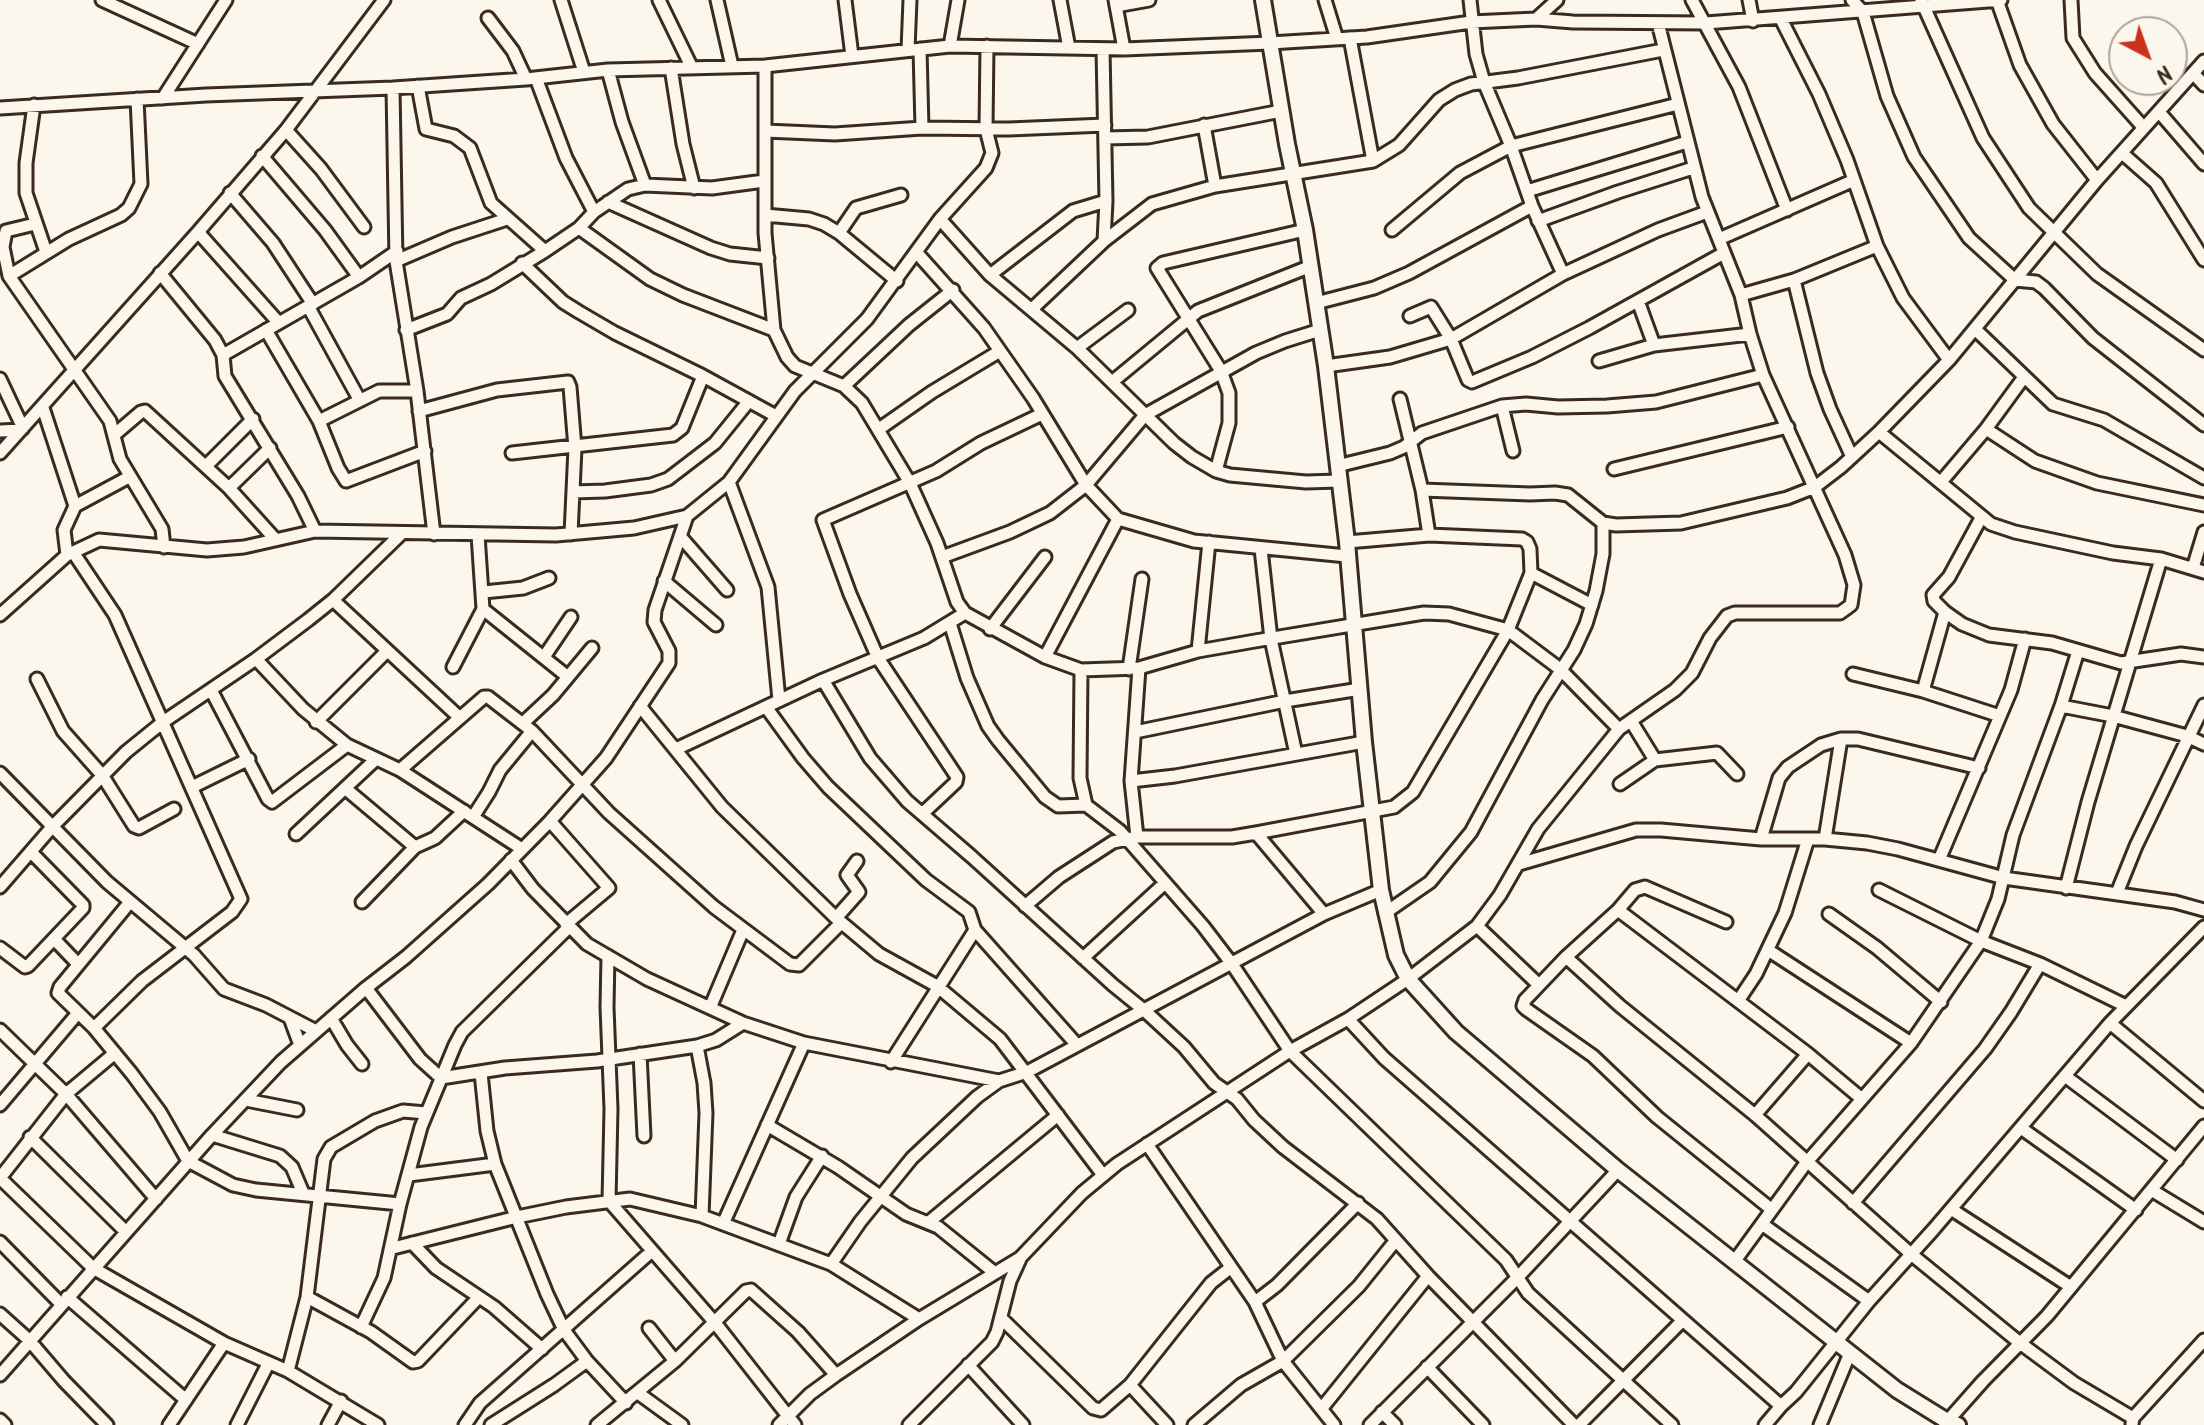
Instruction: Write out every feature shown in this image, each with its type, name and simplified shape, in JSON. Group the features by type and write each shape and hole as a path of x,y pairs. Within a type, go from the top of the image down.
{"street":[{"path":"102,0 198,44"},
{"path":"163,98 226,0"},
{"path":"0,453 286,130 384,0"},
{"path":"561,0 584,72"},
{"path":"659,0 691,66"},
{"path":"717,0 732,66"},
{"path":"845,0 852,56"},
{"path":"910,0 922,128"},
{"path":"950,46 958,0"},
{"path":"1060,0 1069,48"},
{"path":"1124,49 1115,3 1149,0"},
{"path":"1263,0 1326,366 1381,890 1396,955 1408,979 1456,1032 1618,1170 1907,1397 1950,1424 2071,1287 2177,1160 2200,1140 2204,1126"},
{"path":"1325,0 1343,38 1373,161"},
{"path":"1470,0 1471,22 1484,82 1538,221 1563,274"},
{"path":"1536,19 1557,0"},
{"path":"1692,0 1739,87 1787,210"},
{"path":"1749,0 1753,21"},
{"path":"1852,0 1863,12 1887,96 1914,157 1969,238 2015,280 2036,282 2044,288 2093,338 2204,425"},
{"path":"0,108 393,88 608,70 765,66 950,46 1124,49 1270,43 1343,38 1471,22 1536,19 1706,23 1999,0 2026,77 2053,124 2097,180"},
{"path":"2071,0 2073,38 2095,73 2144,128"},
{"path":"1923,4 1983,138 2029,208 2097,274 2204,350"},
{"path":"488,18 531,78 594,212"},
{"path":"1781,19 1819,94 1847,160 1877,246 1903,298 1949,360"},
{"path":"608,956 609,1201 716,1324 787,1422 836,1375 919,1319 1020,1258 1103,1175 1290,1051 1348,1019 1408,979 1477,926 1519,864 1538,829 1619,729 1675,690 1692,673 1710,638 1727,616 1735,613 1840,613 1851,605 1854,585 1845,555 1763,375 1741,295 1707,212 1693,168 1658,23"},
{"path":"0,615 70,554 99,540 207,550 244,547 315,531 571,534 634,528 687,516 729,482 801,385 867,319 940,219 991,160 986,129 987,46"},
{"path":"1103,49 1104,241"},
{"path":"1032,309 1104,241 1152,204 1215,186 1373,161 1399,145 1439,100 1455,90 1663,50"},
{"path":"1422,490 1555,493 1568,495 1603,523 1681,523 1787,498 1815,487 1879,432 1949,360 2097,180 2204,61"},
{"path":"765,66 765,215 774,330 795,366 844,386 862,403 910,483 942,557 951,587 965,613 1045,657 1081,670 1134,669 1198,651 1434,612 1508,630 1560,669 1619,729"},
{"path":"671,68 694,188"},
{"path":"608,70 622,122 645,185"},
{"path":"2193,73 2204,85"},
{"path":"418,86 426,129 454,136 470,148 491,203 545,251"},
{"path":"393,88 396,256 417,391 434,534"},
{"path":"9,276 89,228 121,215 136,197 142,173 137,99"},
{"path":"1392,230 1460,173 1511,146 1678,104"},
{"path":"34,105 26,163 26,193 46,252"},
{"path":"1105,138 1148,137 1281,111"},
{"path":"2160,113 2204,164"},
{"path":"765,131 835,134 922,128 1105,125"},
{"path":"1204,125 1215,186"},
{"path":"286,130 321,169 364,227"},
{"path":"1527,191 1687,142"},
{"path":"2122,153 2156,183 2204,260"},
{"path":"262,156 325,230 359,277"},
{"path":"1538,221 1693,168"},
{"path":"406,330 447,314 461,298 545,251 628,189 645,185 694,188 764,181"},
{"path":"1719,239 1852,181"},
{"path":"230,193 273,243 311,305 359,399"},
{"path":"839,233 856,208 901,195"},
{"path":"990,275 1073,211 1106,201"},
{"path":"608,202 711,248 730,254 768,258"},
{"path":"1316,303 1374,288 1409,273 1532,206"},
{"path":"1326,366 1411,352 1451,339 1563,274 1658,230 1707,212"},
{"path":"765,215 809,219 839,233 897,281"},
{"path":"223,355 396,256 507,219"},
{"path":"940,219 990,275 1077,348 1174,443 1216,471 1286,481 1338,481"},
{"path":"35,224 6,231 3,247 9,276 110,421 129,477 162,529 164,547"},
{"path":"579,228 650,279 774,330"},
{"path":"1216,471 1230,408 1221,371 1157,268 1159,265 1305,230"},
{"path":"198,232 278,322"},
{"path":"1741,295 1794,280 1877,246"},
{"path":"917,253 953,290 1000,351 1086,485 1118,519 1168,535 1261,549 1347,549 1429,535 1522,539 1530,549 1531,573 1508,630 1413,792 1394,807 1232,837 1132,838 1102,847 1086,857 1025,906"},
{"path":"1410,316 1430,306 1451,339 1468,380 1472,382 1532,357 1724,253"},
{"path":"522,263 545,286 579,312 776,416"},
{"path":"1112,382 1179,328 1186,318 1311,266"},
{"path":"160,273 208,329 223,355 225,376 298,496 315,531"},
{"path":"1794,280 1817,373 1852,457"},
{"path":"844,386 899,334 953,290"},
{"path":"1638,301 1654,345"},
{"path":"1077,348 1128,310"},
{"path":"266,330 319,421 346,481 425,451"},
{"path":"942,557 1050,513 1086,485 1145,415 1221,371 1285,341 1320,330"},
{"path":"1976,330 2053,404 2104,420 2204,478"},
{"path":"1599,361 1654,345 1750,334"},
{"path":"879,429 1000,351"},
{"path":"1337,466 1390,453 1409,444 1422,433 1502,406 1607,406 1656,402 1763,375"},
{"path":"512,453 575,448 677,433 682,428 703,376"},
{"path":"1941,482 1986,429 2024,377"},
{"path":"0,379 22,429"},
{"path":"419,411 497,390 568,382 575,448 571,534"},
{"path":"319,421 359,399 392,389 417,391"},
{"path":"1400,399 1422,490 1429,535"},
{"path":"573,492 651,485 668,479 715,443 749,401"},
{"path":"1502,406 1513,451"},
{"path":"43,408 75,506"},
{"path":"114,435 145,411 229,488 275,539"},
{"path":"922,814 956,782 957,777 878,658 823,520 936,471 981,443 1042,414"},
{"path":"206,466 253,419"},
{"path":"1614,469 1788,427"},
{"path":"0,431 22,429"},
{"path":"1986,429 2035,461 2097,483 2204,505"},
{"path":"1879,432 1981,518 2015,532 2113,553 2161,559 2198,570 2204,532"},
{"path":"229,488 270,448"},
{"path":"94,1028 142,981 232,912 241,899 115,615 70,554 64,530 75,506 129,477"},
{"path":"729,482 768,587 779,700"},
{"path":"0,1375 188,1161 246,1100 300,1045 406,957 511,860 583,785 618,743 670,658 654,622 664,581 687,516"},
{"path":"1981,518 1949,577 1933,595 1934,601 1962,624 1989,635 2052,643 2121,663 2181,654 2204,657"},
{"path":"1045,657 1118,519"},
{"path":"1385,913 1430,882 1471,832 1560,669 1574,650 1592,605 1603,554 1603,523"},
{"path":"2,881 102,775 163,722 256,659 333,600 402,533"},
{"path":"453,667 483,609 478,535"},
{"path":"680,536 727,590"},
{"path":"1198,651 1209,542"},
{"path":"1261,549 1271,639 1296,754"},
{"path":"990,629 1045,557"},
{"path":"2066,888 2113,716 2161,559"},
{"path":"1531,573 1592,605"},
{"path":"484,592 523,588 549,578"},
{"path":"1132,838 1134,669 1142,579"},
{"path":"664,581 716,625"},
{"path":"333,600 460,718"},
{"path":"483,609 568,677"},
{"path":"1923,691 1945,612"},
{"path":"676,749 823,680 924,638 965,613"},
{"path":"544,657 571,617"},
{"path":"950,623 972,690 988,726 1045,797 1058,806 1086,805 1132,838 1232,964 1290,1051 1506,1260 1528,1293 1672,1425"},
{"path":"1939,860 2011,690 2025,639"},
{"path":"362,902 415,847 435,838 468,814 489,792 528,727 592,648"},
{"path":"316,722 387,651"},
{"path":"1734,1262 1806,1163 1911,1043 1981,941 2004,878 2013,835 2078,651"},
{"path":"256,659 316,722 347,745 400,770 522,849"},
{"path":"1081,670 1080,778 1086,805"},
{"path":"1853,674 1923,691 2000,716"},
{"path":"37,679 63,731 102,775 137,827 174,809"},
{"path":"823,680 870,758 889,782 1184,1047 1214,1083 1237,1099 1283,1147 1358,1203 1576,1425 1625,1381 1682,1321"},
{"path":"1135,732 1360,689"},
{"path":"211,690 272,802 347,745"},
{"path":"400,770 488,697 528,727 609,813 743,930 795,966 838,920 859,892 847,875 857,861"},
{"path":"2117,893 2187,736 2204,705"},
{"path":"640,706 722,807 838,920 879,954 937,986 1000,1039 1103,1175"},
{"path":"2061,706 2113,716 2187,736 2204,744"},
{"path":"766,707 828,787 926,880 969,912 975,930 1077,1045"},
{"path":"1631,721 1655,760"},
{"path":"1761,839 1779,778 1821,745 1841,739 1858,739 1979,768"},
{"path":"1825,839 1841,739"},
{"path":"1131,781 1364,742"},
{"path":"1620,784 1655,760 1717,753 1737,774"},
{"path":"192,787 249,759"},
{"path":"296,834 375,760"},
{"path":"0,773 107,882 184,948 224,989 266,1005 316,1031"},
{"path":"346,789 415,847"},
{"path":"361,1327 381,1287 393,1248 400,1204 426,1113 462,1032 609,888 550,821"},
{"path":"1519,864 1636,830 1761,839 1825,839 1867,843 2004,878 2117,893 2204,910"},
{"path":"1256,833 1324,914"},
{"path":"1738,1001 1768,950 1796,886 1808,839"},
{"path":"0,948 25,967 28,966 55,940 83,905 31,852"},
{"path":"511,860 533,889 587,944 647,979 743,1023 804,1043 999,1081"},
{"path":"1083,958 1165,883"},
{"path":"1726,922 1645,887 1635,890 1523,1003 1526,1009 1593,1056 1657,1117 1771,1209"},
{"path":"831,1264 880,1196 929,1141 999,1081 1027,1072 1324,914 1381,890"},
{"path":"1879,890 1981,941 2040,964 2126,1006"},
{"path":"130,902 58,993 115,1053 160,1112 188,1161 233,1185 256,1190 400,1204"},
{"path":"1618,910 1808,1054 1862,1099"},
{"path":"1829,914 1877,948 1941,1002"},
{"path":"1477,926 1539,985"},
{"path":"1765,1425 2110,1023 2204,927"},
{"path":"710,1008 743,930"},
{"path":"891,1062 975,930"},
{"path":"55,940 78,964"},
{"path":"1768,950 1911,1043"},
{"path":"1566,957 1620,1006 1755,1115 1911,1254 2020,1343 2132,1421 2204,1340"},
{"path":"1853,1203 1985,1049 2040,964"},
{"path":"366,988 420,1059 441,1078 697,1046 727,1034 743,1023"},
{"path":"0,1105 78,1013"},
{"path":"290,1018 300,1045"},
{"path":"331,1018 362,1064"},
{"path":"1348,1019 1384,1058 1781,1406"},
{"path":"2110,1023 2204,1101"},
{"path":"0,1030 66,1094 156,1199"},
{"path":"723,1224 804,1043"},
{"path":"697,1046 706,1113 702,1216"},
{"path":"115,1053 66,1094 0,1178 93,1268 224,1343 288,1371 378,1425"},
{"path":"640,1054 644,1136"},
{"path":"1755,1115 1808,1054"},
{"path":"481,1073 487,1131 495,1164 564,1330 587,1361 626,1403"},
{"path":"2065,1076 2177,1160"},
{"path":"246,1100 297,1110"},
{"path":"288,1371 307,1297 321,1167 331,1147 391,1114 403,1111 426,1113"},
{"path":"929,1222 1058,1115"},
{"path":"767,1125 822,1156 906,1214 938,1227 995,1273"},
{"path":"2021,1128 2136,1210"},
{"path":"212,1135 280,1156 292,1167 303,1193"},
{"path":"30,1137 126,1232"},
{"path":"1147,1144 1255,1302 1283,1361 1334,1425"},
{"path":"779,1244 802,1186 822,1156"},
{"path":"409,1175 495,1164"},
{"path":"1370,1425 1518,1277 1618,1170"},
{"path":"2153,1191 2204,1222"},
{"path":"393,1248 517,1217 630,1199 702,1216 831,1264 919,1319"},
{"path":"1255,1302 1277,1285 1358,1203"},
{"path":"1951,1209 2071,1287"},
{"path":"1762,1224 1869,1301"},
{"path":"1194,1425 1241,1385 1283,1361 1359,1286 1396,1240"},
{"path":"0,1242 64,1301 186,1400"},
{"path":"412,1243 436,1268 479,1297 542,1349"},
{"path":"465,1425 480,1403 652,1251"},
{"path":"909,1425 992,1342 1020,1258"},
{"path":"1002,1319 1097,1410 1107,1406 1130,1385 1211,1283 1230,1268"},
{"path":"1322,1408 1428,1276"},
{"path":"597,1425 675,1361 716,1324 746,1291 756,1293 798,1332 836,1375"},
{"path":"307,1297 361,1327 413,1362 418,1361 479,1297"},
{"path":"1,1316 29,1340 107,1425"},
{"path":"649,1328 675,1361"},
{"path":"169,1425 224,1343"},
{"path":"1820,1425 1850,1353"},
{"path":"491,1425 587,1361"},
{"path":"237,1425 268,1364"},
{"path":"968,1365 1023,1425"},
{"path":"1427,1367 1483,1425"},
{"path":"1130,1385 1167,1425"},
{"path":"638,1393 681,1425"},
{"path":"328,1425 341,1401"},
{"path":"1382,1412 1395,1425"},
{"path":"0,1420 5,1425"}]}
